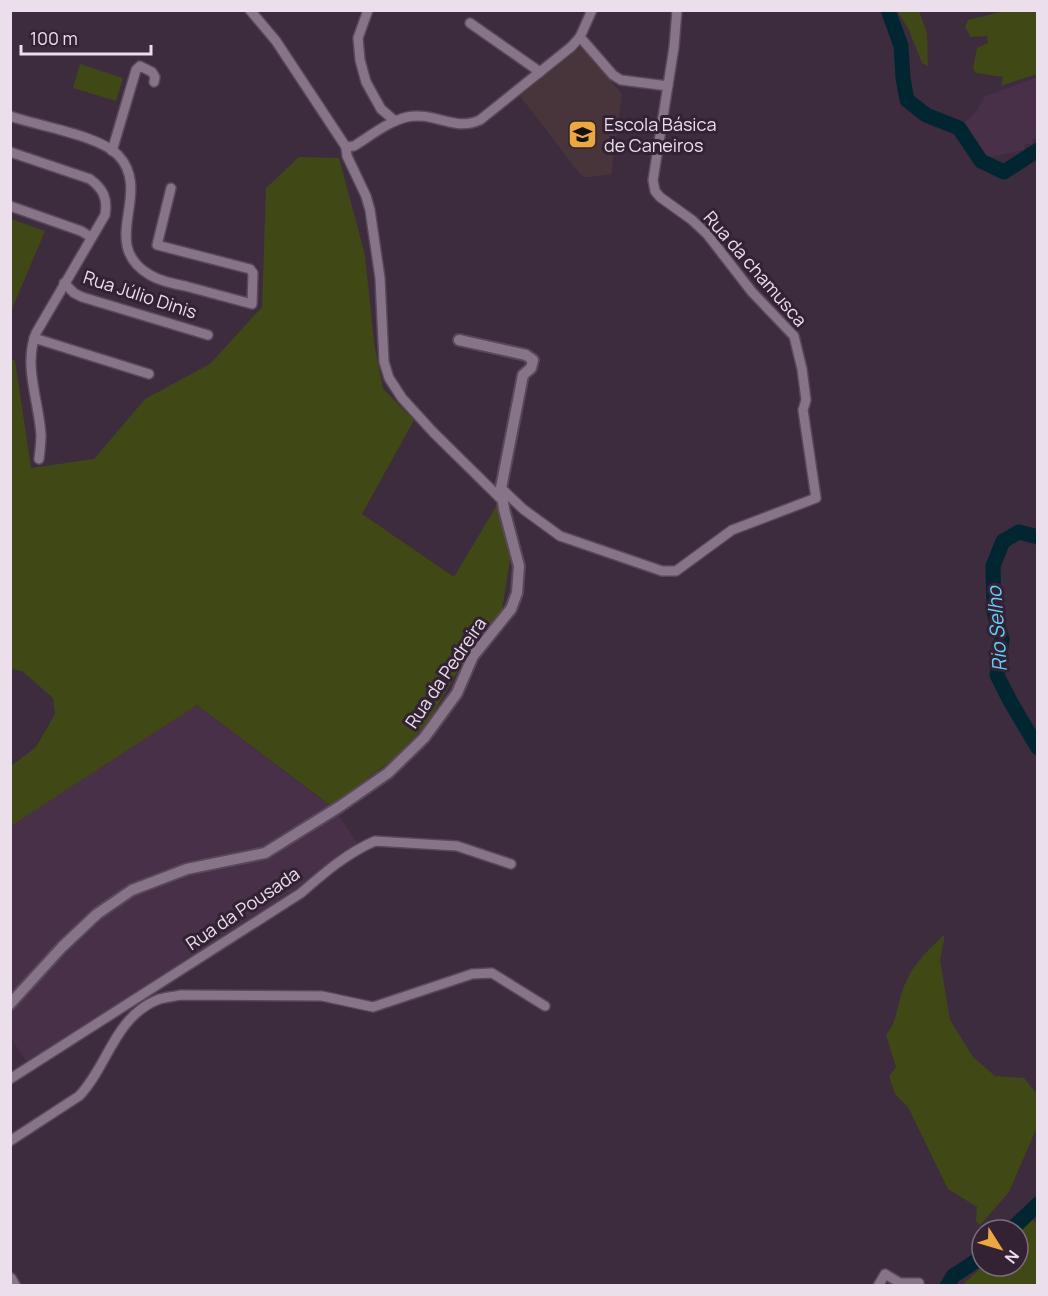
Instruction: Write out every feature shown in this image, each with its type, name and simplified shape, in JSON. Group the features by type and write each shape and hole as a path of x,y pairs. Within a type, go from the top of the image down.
{"main road":[{"path":"10,1279 15,1286"}],"street":[{"path":"250,10 276,41 346,147 347,156 366,196 380,278 384,362 389,378 417,415 503,501"},
{"path":"368,10 358,38 360,60 366,82 381,109 395,121"},
{"path":"346,147 354,146 395,121 407,117 420,116 459,125 469,125 480,120 571,47 580,37 592,10"},
{"path":"580,37 613,75 621,80 668,86 677,10"},
{"path":"470,23 540,72"},
{"path":"112,151 136,70 140,66 152,72 155,77 154,82"},
{"name":"Rua da chamusca","path":"501,488 523,510 560,536 662,571 676,571 732,530 816,498 803,410 806,400 802,369 794,336 746,286 707,234 692,220 671,207 655,191 653,180 668,86"},
{"path":"10,116 95,142 119,157 131,184 132,197 125,234 130,253 138,266 151,276 165,281 252,304 253,273 250,269 157,245 171,188"},
{"path":"10,152 90,179 104,194 106,205 105,215 34,338 30,353 41,435 39,459"},
{"path":"10,206 81,231 91,237"},
{"name":"Rua Júlio Dinis","path":"64,283 82,297 208,335"},
{"path":"34,338 149,374"},
{"name":"Rua da Pedreira","path":"10,1004 62,947 98,914 132,890 187,869 265,853 388,773 424,738 457,693 473,656 511,609 517,593 519,566 501,488 523,375 531,368 533,360 526,355 459,339"},
{"name":"Rua da Pousada","path":"10,1079 301,893 331,866 375,841 457,846 511,864"},
{"path":"10,1141 79,1096 88,1087 126,1022 158,999 180,995 321,996 373,1006 472,974 492,973 545,1006"},
{"path":"878,1286 885,1274 900,1284 919,1283"}],"shaded area":[{"name":"Escola Básica de Caneiros","path":"581,47 622,94 611,174 584,177 580,174 520,96"},
{"path":"1037,77 1037,138 1032,139 1033,143 1024,145 1025,150 985,158 977,152 962,125 975,113 984,97"},
{"path":"197,705 334,809 361,848 30,1067 11,1038 10,826"}],"green space":[{"path":"1009,10 1037,11 1037,74 1001,86 1003,77 976,73 973,69 977,48 988,43 987,36 971,37 965,27 968,20"},
{"path":"897,11 919,11 927,33 928,66 922,63 908,28"},
{"path":"80,64 123,78 116,101 73,88"},
{"path":"299,157 339,158 365,255 374,343 383,389 414,420 362,514 454,577 497,505 510,559 502,610 461,666 428,722 396,757 331,806 197,705 11,826 11,766 36,747 55,714 53,698 22,671 11,669 11,359 15,360 31,468 94,459 145,399 210,364 262,307 266,188"},
{"path":"10,219 45,231 11,311"},
{"path":"945,934 940,960 950,1020 973,1057 995,1076 1024,1078 1037,1094 1037,1127 1009,1192 986,1218 976,1218 977,1207 948,1189 908,1107 895,1094 889,1076 896,1067 886,1035 893,1023 909,975 928,950"},
{"path":"1032,1220 1037,1223 1037,1285 962,1285 970,1278 1030,1278 1030,1222"}],"waterway":[{"name":"Rio Selho","path":"888,10 901,46 907,100 926,115 959,128 981,161 1004,172 1038,150"},
{"name":"Rio Selho","path":"1038,537 1019,532 1003,541 993,566 994,612 1002,639 997,675 1038,748"},
{"name":"Rio Selho","path":"1023,1218 1038,1204"},
{"name":"Rio Selho","path":"947,1286 953,1276 970,1265"}],"place":[{"name":"Escola Básica de Caneiros","path":"583,135"}]}
